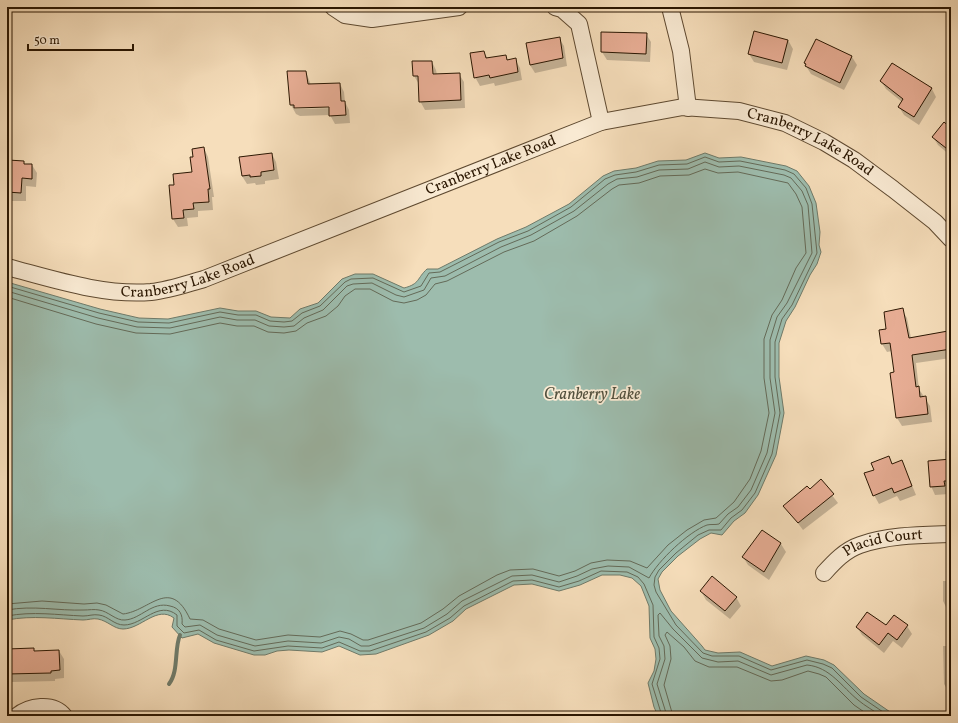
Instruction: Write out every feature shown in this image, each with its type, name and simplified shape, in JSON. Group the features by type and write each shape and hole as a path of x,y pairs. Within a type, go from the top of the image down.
{"street":[{"path":"333,7 345,15 372,20 459,7"},
{"path":"555,7 562,8 579,24 601,122"},
{"path":"670,7 681,51 688,108"},
{"name":"Cranberry Lake Road","path":"7,267 96,288 124,292 150,292 175,288 204,279 601,122 688,108 739,111 785,123 824,142 854,160 893,189 935,222 951,239"},
{"name":"Placid Court","path":"824,574 838,558 859,545 900,536 951,534"},
{"path":"17,716 32,707 43,707 58,711 64,716"}],"water":[{"name":"Cranberry Lake","path":"705,153 719,158 741,157 786,166 797,171 809,186 816,203 820,232 819,245 821,252 817,264 810,275 795,307 786,321 779,343 779,377 784,413 776,455 758,495 745,513 734,521 722,535 711,533 700,539 678,556 662,572 658,579 660,590 671,611 705,650 718,653 740,652 772,666 806,656 824,660 834,665 864,694 896,716 658,716 654,707 648,683 654,671 656,659 655,649 650,638 649,606 641,586 632,578 620,575 602,575 580,585 559,591 532,584 514,585 466,609 453,621 429,635 376,654 360,655 339,646 322,652 289,650 277,651 265,655 254,655 214,643 198,634 182,638 172,627 174,618 161,614 130,628 123,629 117,628 105,621 96,619 83,620 36,618 7,620 7,282 100,309 139,318 168,319 220,308 238,311 256,311 271,317 290,318 300,309 318,303 342,279 355,274 373,274 404,288 413,285 427,269 438,269 497,239 526,227 569,204 603,176 614,171 636,168 658,161 686,160"}],"building":[{"path":"754,31 788,40 782,63 748,54"},
{"path":"601,32 647,33 646,54 601,52"},
{"path":"560,37 563,58 530,65 526,43"},
{"path":"816,39 852,56 840,83 805,66 806,64 804,63"},
{"path":"484,51 486,58 506,55 507,60 516,58 518,72 490,78 489,75 474,78 470,53"},
{"path":"412,61 432,61 433,74 460,73 461,100 419,102 418,76 413,76"},
{"path":"892,63 932,88 914,117 898,107 903,99 880,81"},
{"path":"287,71 306,71 308,84 340,83 341,101 345,101 346,115 329,116 329,107 294,108 294,105 290,105"},
{"path":"944,122 951,128 951,152 932,137"},
{"path":"204,147 210,189 208,189 209,202 193,203 194,209 183,210 184,218 172,219 169,185 174,185 173,174 192,172 190,157 193,157 192,149"},
{"path":"272,153 274,170 261,172 261,176 242,176 239,157"},
{"path":"8,160 24,161 24,164 32,164 32,179 22,178 21,193 7,192"},
{"path":"903,308 909,338 948,331 951,349 912,355 916,387 919,386 920,397 926,396 928,414 896,418 890,373 894,372 890,343 881,344 879,330 886,329 884,312"},
{"path":"889,456 892,464 902,460 912,486 894,493 892,488 873,496 864,473 874,470 871,463"},
{"path":"951,459 951,481 944,481 945,486 930,487 928,461"},
{"path":"821,479 834,494 798,523 783,506 807,486 810,489"},
{"path":"762,530 781,543 764,572 742,557"},
{"path":"712,576 737,597 725,611 700,591"},
{"path":"867,612 886,625 894,615 908,625 897,640 888,633 879,645 856,627"},
{"path":"34,648 34,651 59,650 60,670 51,671 51,673 7,674 7,649"}],"waterway":[{"path":"169,684 174,673 180,635"}]}
